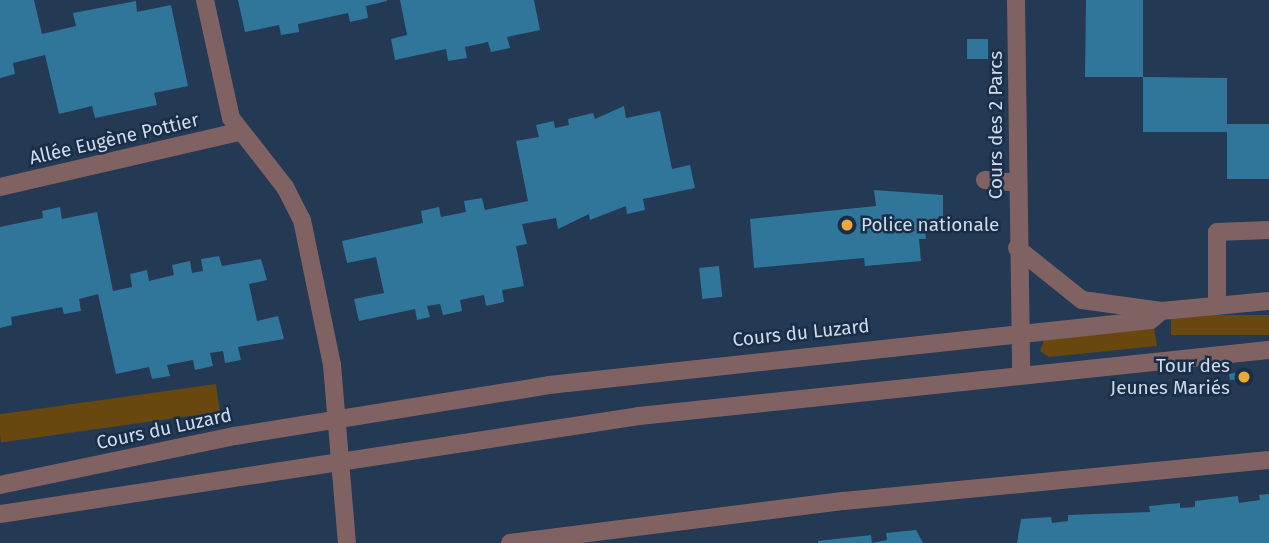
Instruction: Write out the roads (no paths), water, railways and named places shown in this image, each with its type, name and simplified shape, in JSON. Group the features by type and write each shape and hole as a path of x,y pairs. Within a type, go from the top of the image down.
{"street":[{"path":"205,0 224,99 238,132 285,187 302,220 337,418 336,462 347,543"},
{"name":"Cours des 2 Parcs","path":"1016,0 1017,334 1021,375"},
{"name":"Allée Eugène Pottier","path":"0,187 238,132"},
{"path":"985,180 1017,183"},
{"path":"1217,306 1217,232 1269,230"},
{"path":"1017,248 1082,300 1161,311"},
{"name":"Cours du Luzard","path":"0,485 337,418 681,368 1151,320 1161,311 1269,301"},
{"path":"0,514 639,416 1269,350"},
{"path":"510,543 831,503 1269,460"}],"place":[{"name":"Police nationale","path":"847,225"},
{"name":"Tour des Jeunes Mariés","path":"1244,377"}]}
